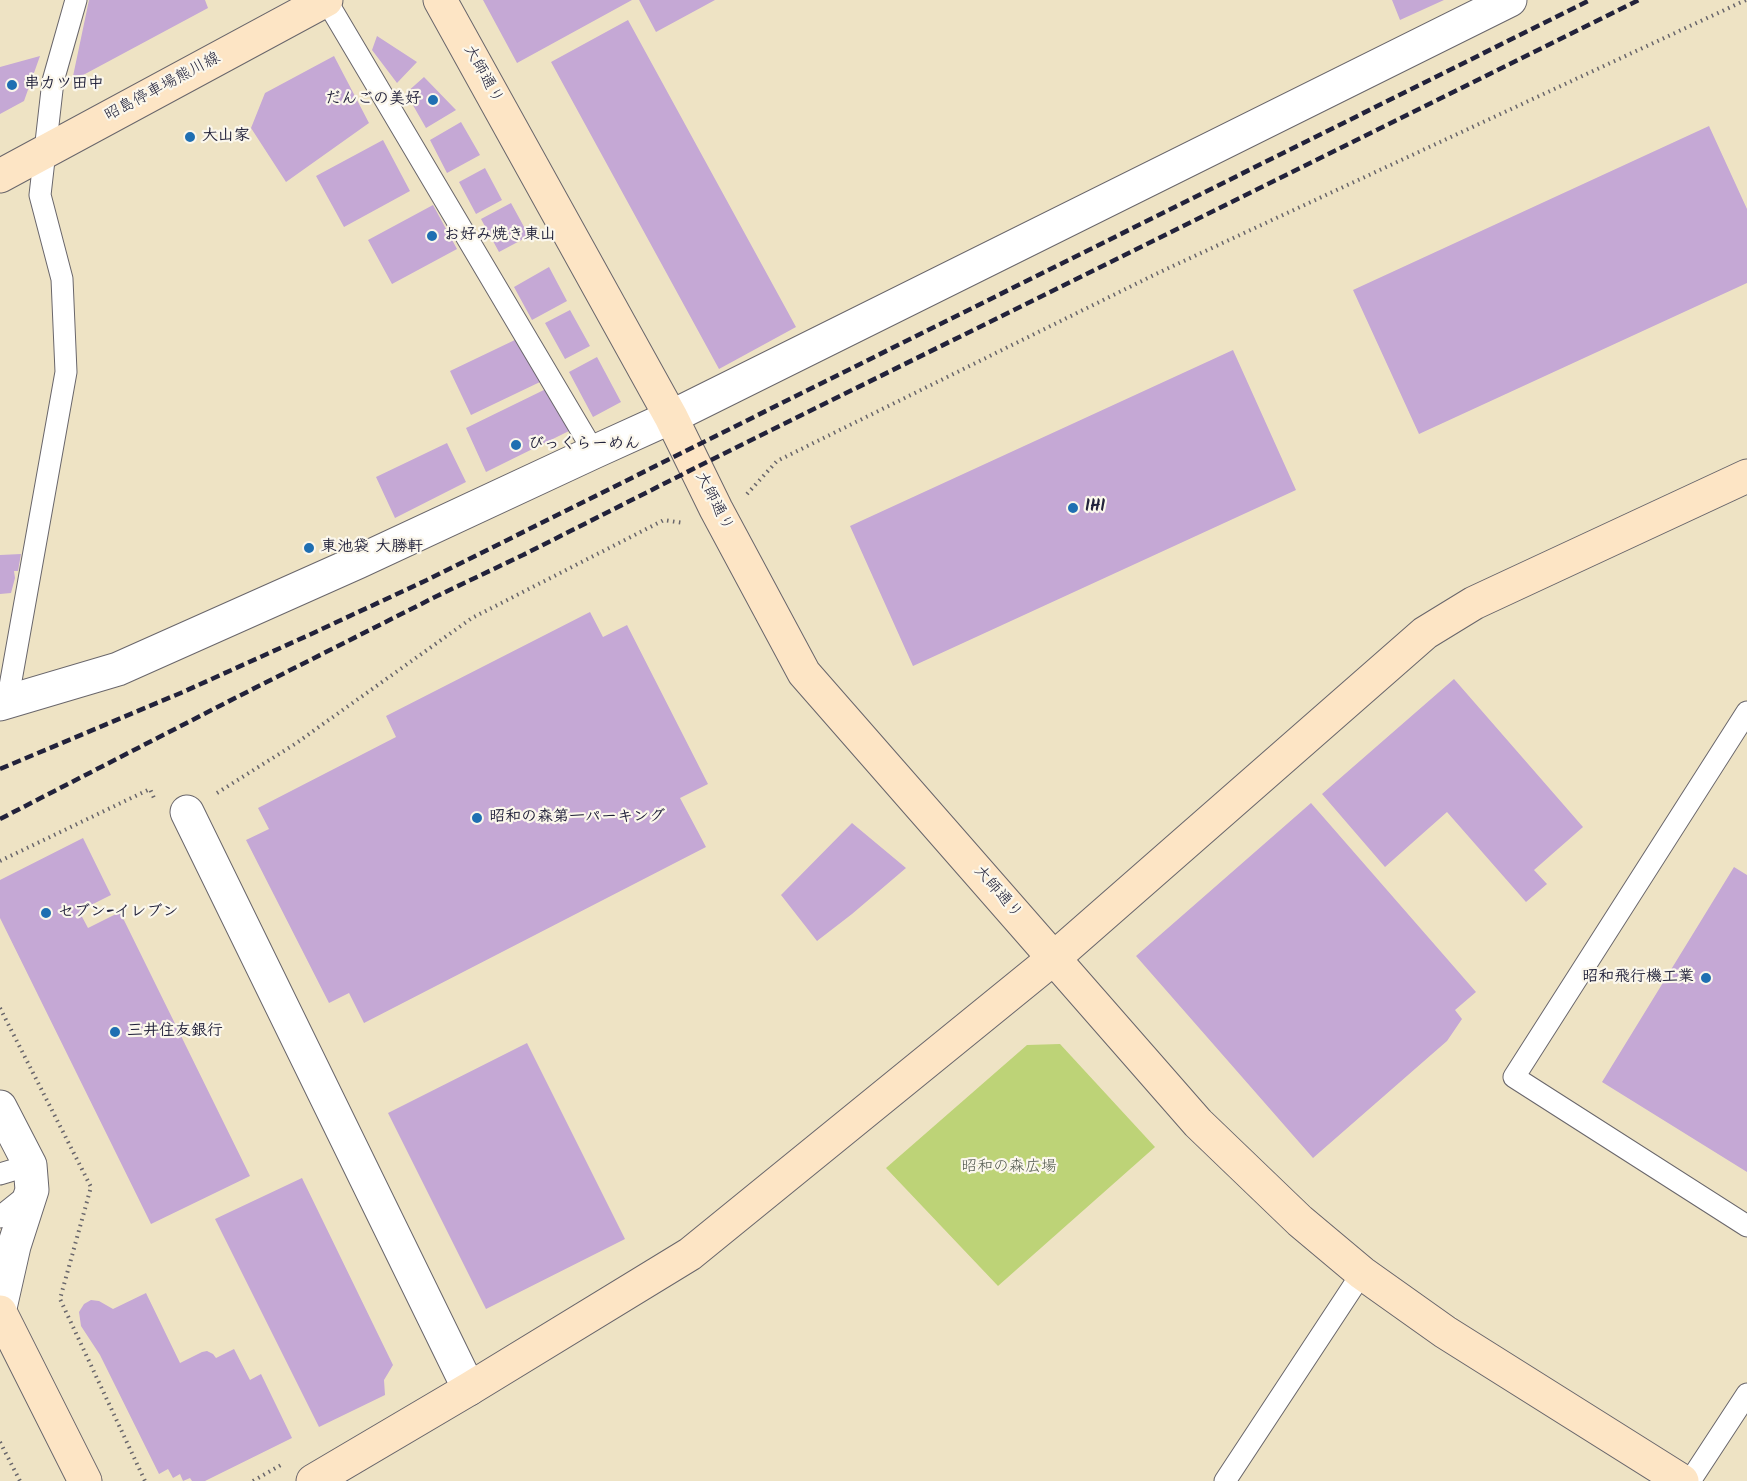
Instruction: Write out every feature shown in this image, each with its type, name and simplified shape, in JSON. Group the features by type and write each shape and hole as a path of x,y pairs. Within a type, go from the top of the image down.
{"street":[{"name":"昭島停車場熊川線","path":"0,176 326,0"},
{"name":"大師通り","path":"440,0 671,417 716,509 804,673 1198,1123 1300,1221 1362,1273 1445,1332 1682,1481"},
{"path":"3,703 118,669 358,562 671,417 1510,0"},
{"path":"313,1481 690,1254 1053,958 1425,633 1484,597 1747,476"},
{"path":"173,810 469,1389"},
{"path":"0,1308 14,1245 21,1176 3,1116"},
{"path":"0,1312 85,1481"}],"lane":[{"path":"3,703 66,372 62,279 40,195 53,81 76,0"},
{"path":"326,0 594,452"},
{"path":"1747,712 1514,1077 1747,1227"},
{"path":"0,1217 21,1176"},
{"path":"1225,1481 1362,1273"},
{"path":"1690,1481 1747,1394"}],"path":[{"path":"0,861 150,789 173,810 295,744 472,618 664,520 687,524 747,494 777,461 798,450 1158,273 1746,0"},
{"path":"0,1008 91,1187 60,1299 146,1481"},
{"path":"0,1442 20,1481"},
{"path":"253,1481 283,1464"}],"green space":[{"name":"昭和の森広場","path":"1060,1044 1155,1147 998,1286 886,1168 1027,1045"}],"building":[{"path":"89,0 205,0 208,8 72,81"},
{"path":"483,0 632,0 517,63"},
{"path":"639,0 715,0 656,32"},
{"path":"1392,0 1444,0 1400,20"},
{"path":"628,20 796,327 719,369 551,62"},
{"path":"377,36 417,62 397,83 372,50"},
{"path":"40,56 24,101 0,114 0,67"},
{"path":"334,56 369,123 286,182 251,128 265,93"},
{"path":"424,77 456,110 426,128 406,93"},
{"path":"461,122 480,155 447,173 430,140"},
{"path":"1709,126 1747,209 1747,283 1419,434 1353,290"},
{"path":"383,140 410,191 344,227 316,176"},
{"path":"485,168 502,200 476,214 459,182"},
{"path":"511,203 529,236 499,252 481,219"},
{"path":"433,205 457,249 392,284 368,240"},
{"path":"549,267 567,301 532,320 514,287"},
{"path":"570,310 590,346 565,359 545,323"},
{"path":"519,338 540,382 471,415 450,371"},
{"name":"IHI","path":"1233,350 1296,490 913,666 850,526"},
{"path":"597,357 621,402 593,417 569,372"},
{"path":"550,387 571,430 486,472 466,428"},
{"path":"447,443 466,482 395,518 376,477"},
{"path":"21,554 18,571 14,571 15,578 11,593 0,594 0,555"},
{"name":"昭和の森第一パーキング","path":"590,612 603,637 627,625 708,784 680,798 706,847 364,1023 349,993 329,1003 246,840 269,829 258,808 396,737 386,716"},
{"path":"1454,679 1583,827 1534,870 1547,884 1526,902 1447,812 1385,867 1322,794"},
{"path":"1311,803 1476,992 1455,1010 1462,1019 1447,1041 1313,1158 1136,956"},
{"path":"852,823 906,868 817,941 781,895"},
{"path":"83,838 111,895 79,911 88,928 120,912 250,1176 151,1224 0,918 0,880"},
{"name":"昭和飛行機工業","path":"1734,867 1747,875 1747,1172 1602,1082"},
{"path":"527,1043 625,1239 486,1309 388,1113"},
{"path":"302,1178 393,1365 384,1380 385,1395 319,1427 215,1219"},
{"path":"146,1293 180,1363 202,1352 207,1351 216,1358 234,1349 250,1380 261,1374 292,1438 205,1481 192,1481 190,1478 183,1481 180,1474 173,1478 168,1469 159,1474 100,1355 81,1326 79,1312 84,1304 91,1300 99,1301 113,1309"}],"railway":[{"path":"0,769 183,692 427,580 1590,0"},
{"path":"0,819 437,596 1639,0"}],"place":[{"name":"串カツ田中","path":"12,85"},
{"name":"だんごの美好","path":"433,100"},
{"name":"大山家","path":"190,137"},
{"name":"お好み焼き東山","path":"432,236"},
{"name":"びっくらーめん","path":"516,445"},
{"name":"IHI","path":"1073,508"},
{"name":"東池袋 大勝軒","path":"309,548"},
{"name":"昭和の森第一パーキング","path":"477,818"},
{"name":"セブン-イレブン","path":"46,913"},
{"name":"昭和飛行機工業","path":"1706,978"},
{"name":"三井住友銀行","path":"115,1032"}]}
